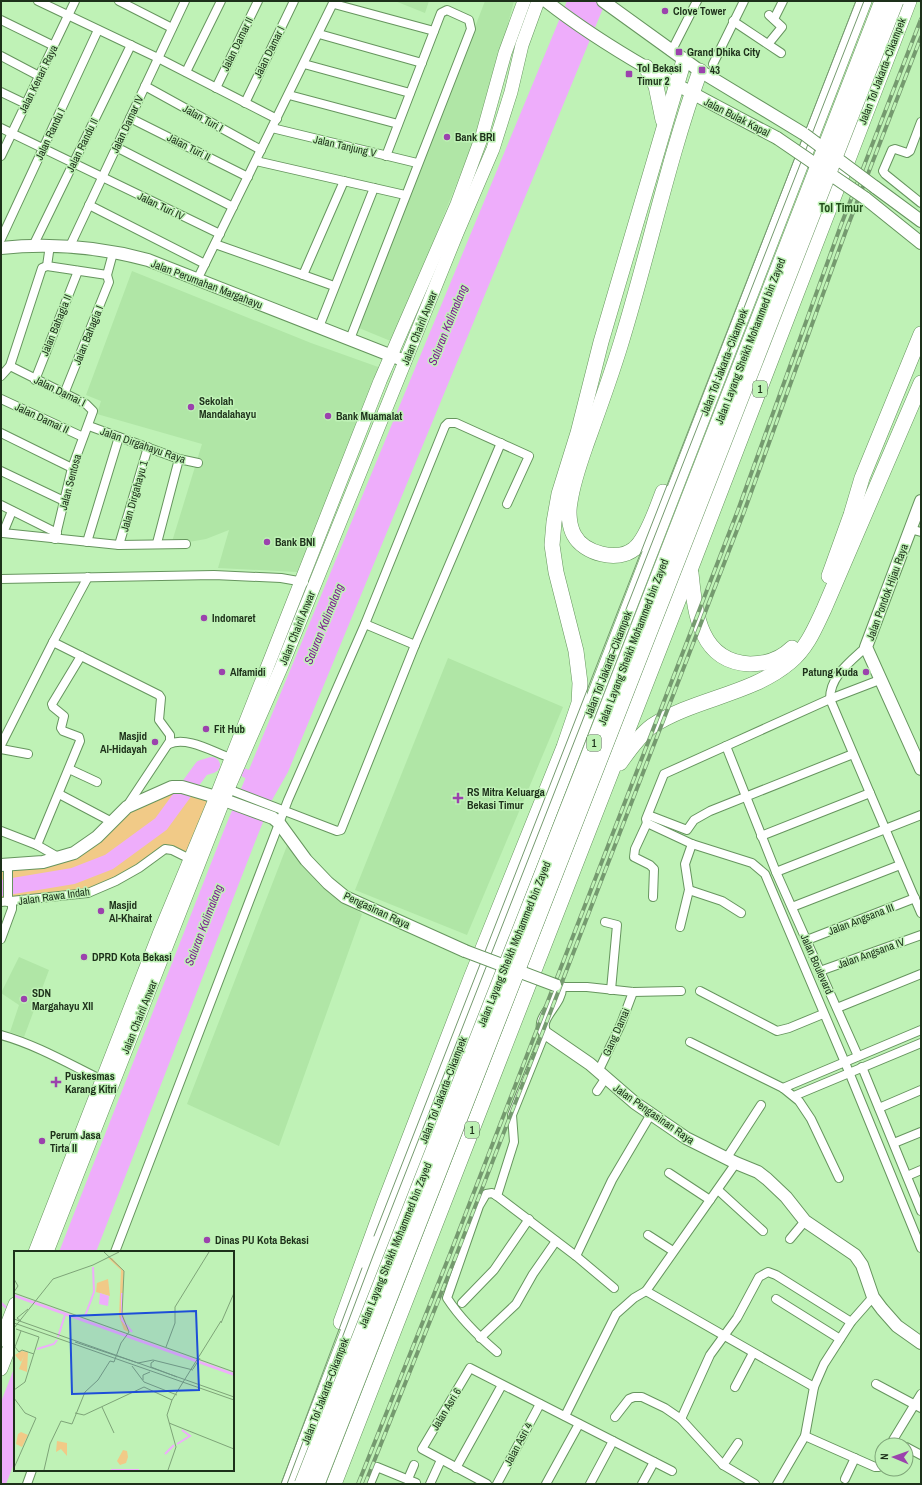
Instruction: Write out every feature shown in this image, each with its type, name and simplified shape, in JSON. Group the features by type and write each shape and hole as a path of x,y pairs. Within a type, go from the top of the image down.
{"highway":[{"name":"Jalan Tol Jakarta–Cikampek","path":"289,1484 864,1"},
{"name":"Jalan Layang Sheikh Mohammed bin Zayed","path":"302,1484 582,774 882,1"},
{"name":"Jalan Layang Sheikh Mohammed bin Zayed","path":"317,1484 896,1"},
{"name":"Jalan Tol Jakarta–Cikampek","path":"334,1484 610,777 909,1"},
{"path":"308,1436 311,1408 317,1389 384,1204 471,978 564,747 578,708 580,684 576,651 556,572 552,545 554,522 559,494 578,433 601,342 663,125 684,60"},
{"path":"646,67 656,86 663,125"},
{"path":"706,68 692,94 675,147 621,343 575,479 569,504 570,521 574,536 588,547 606,555 616,556 627,555 636,548 650,524 757,268 765,256"},
{"path":"690,570 694,612 698,624 705,639 719,654 728,659 744,664 759,664 775,660 786,653 800,639 818,606 851,515 862,478 921,334"},
{"path":"610,777 627,753 651,727 696,704 761,680 790,662 800,652 809,640 824,608 921,383"}],"main road":[{"name":"Jalan Chairil Anwar","path":"36,1251 53,1220 164,937 308,584 392,355 469,173 482,136 505,53 524,1"},
{"name":"Jalan Chairil Anwar","path":"164,937 190,859 223,795 231,758 405,361 493,150 511,92 522,45 538,1"},
{"name":"Jalan Chairil Anwar","path":"47,1251 53,1220"},
{"path":"1,1369 14,1310"},
{"path":"1,1340 11,1328"}],"street":[{"path":"38,1 158,58 277,119"},
{"name":"Jalan Kenari Raya","path":"1,155 75,1"},
{"path":"119,1 172,28"},
{"name":"Jalan Damar IV","path":"70,246 185,1"},
{"path":"186,72 221,1"},
{"name":"Jalan Damar II","path":"216,88 258,1"},
{"name":"Jalan Damar I","path":"245,103 294,1"},
{"path":"670,52 697,1"},
{"path":"706,68 744,1"},
{"path":"769,43 782,30 780,24 772,17 783,1"},
{"path":"197,280 334,2 434,31"},
{"name":"Jalan Bulak Kapal","path":"549,3 596,36 646,67 692,94 777,138 865,198 921,243"},
{"name":"Jalan Bulak Kapal","path":"609,3 670,52 684,60 706,68 804,134 921,222"},
{"path":"350,339 417,163 471,29 469,20 444,10 434,31 386,156"},
{"path":"1,20 54,46"},
{"path":"733,21 769,43 781,53"},
{"name":"Jalan Randu I","path":"1,239 98,30"},
{"path":"319,34 422,63"},
{"name":"Jalan Randu II","path":"33,246 131,45"},
{"path":"1,56 39,76"},
{"path":"304,64 410,93"},
{"name":"Jalan Turi I","path":"145,86 261,150"},
{"path":"1,92 26,104"},
{"path":"288,95 398,124"},
{"name":"Jalan Turi II","path":"130,118 248,177"},
{"path":"921,122 908,152 893,149 883,171 921,203"},
{"name":"Jalan Turi IV","path":"1,128 220,234"},
{"name":"Jalan Tanjung V","path":"272,128 417,163"},
{"path":"116,147 233,207"},
{"path":"256,161 405,195"},
{"path":"303,275 344,181"},
{"path":"319,327 374,188"},
{"path":"89,205 205,264"},
{"path":"215,244 334,286"},
{"path":"47,266 50,245"},
{"name":"Jalan Perumahan Margahayu","path":"1,248 50,245 70,246 113,252 148,260 405,361"},
{"name":"Jalan Bahagia I","path":"64,394 109,282 107,275 113,252"},
{"path":"1,376 10,366 41,269 47,266 107,275"},
{"name":"Jalan Bahagia II","path":"35,380 78,271"},
{"name":"Jalan Damai I","path":"10,366 35,380 86,404 92,409 93,412 89,426"},
{"name":"Jalan Damai II","path":"1,399 83,437"},
{"path":"115,1251 275,816 284,811 365,624 445,426 449,422 456,423 529,456 507,504"},
{"name":"Jalan Dirgahayu Raya","path":"89,426 179,458 198,463"},
{"name":"Jalan Sentosa","path":"56,536 72,468 83,437 89,426"},
{"path":"1,433 72,468"},
{"path":"87,542 119,437"},
{"path":"275,816 284,811 337,831 341,830 415,645 501,443"},
{"name":"Jalan Dirgahayu 1","path":"119,545 148,447"},
{"path":"157,543 179,458"},
{"path":"1,470 64,502"},
{"name":"Jalan Pondok Hijau Raya","path":"921,501 916,531 866,647 882,679 921,770"},
{"path":"1,505 56,536"},
{"path":"12,510 2,535 56,536 87,542 119,545 157,543 186,544"},
{"path":"1,579 214,575 281,578 308,584"},
{"path":"1,745 88,577"},
{"path":"365,624 415,645"},
{"path":"1,939 12,909 7,900 6,868 43,862 74,853 97,838 127,807 169,744 170,735 158,720 162,702 159,694 53,642"},
{"path":"866,647 834,680 830,690 830,699 921,913"},
{"path":"37,845 59,794 80,739 63,731 61,728 64,716 53,708 52,704 81,656"},
{"path":"653,897 654,869 650,865 634,857 635,849 664,774 830,699 882,679"},
{"path":"169,744 175,741 188,742 231,758"},
{"name":"Jalan Boulevard","path":"726,746 776,872 858,1056"},
{"path":"1,749 28,754"},
{"path":"647,819 687,830 694,820 701,816 745,796 853,754"},
{"path":"69,769 97,782"},
{"path":"142,786 155,794"},
{"path":"127,807 172,787 182,787 223,795 275,816"},
{"path":"761,836 870,793"},
{"path":"59,794 112,822"},
{"path":"776,872 921,815"},
{"name":"Pengasinan Raya","path":"275,816 312,866 345,897 466,951 558,986"},
{"path":"647,819 692,844 752,863 765,874 823,1014 845,1062 921,1248"},
{"path":"1,831 37,845 58,857"},
{"path":"680,928 689,890 685,864 692,844"},
{"name":"Jalan Rawa Indah","path":"7,900 88,893 116,881 140,868 165,849 172,850 190,859"},
{"path":"792,907 900,865"},
{"path":"689,890 722,901 741,913"},
{"name":"Jalan Angsana III","path":"806,940 914,898"},
{"path":"605,922 617,925 611,990"},
{"name":"Jalan Angsana IV","path":"820,971 921,935"},
{"path":"837,1008 921,974"},
{"path":"497,1196 514,1142 512,1115 545,1033 542,1028 543,1021 559,998 558,986 633,992 681,991"},
{"path":"700,991 778,1031 823,1014"},
{"name":"Gang Damai","path":"597,1091 633,992"},
{"path":"783,1088 921,1030"},
{"name":"Jalan Pengasinan Raya","path":"545,1033 602,1075 651,1114 686,1138 731,1161 746,1166 767,1179 786,1197 805,1221 855,1255 862,1265 873,1297 897,1326 921,1343"},
{"path":"1,1036 16,1039 45,1051 107,1083"},
{"path":"690,1042 783,1088 800,1101 811,1119 839,1178"},
{"path":"794,1096 921,1043"},
{"path":"862,1067 921,1210 907,1215"},
{"path":"879,1108 921,1090"},
{"path":"565,1416 616,1314 634,1298 646,1291 673,1251 718,1190 731,1161 761,1105"},
{"path":"576,1256 612,1180 651,1114"},
{"path":"894,1143 921,1132"},
{"path":"907,1176 921,1170"},
{"path":"669,1173 710,1200"},
{"path":"718,1190 763,1231"},
{"path":"497,1352 480,1338 455,1310 447,1298 479,1206 486,1194 492,1193 529,1219 614,1288"},
{"path":"462,1303 494,1270 529,1219"},
{"path":"790,1239 805,1221"},
{"path":"648,1235 673,1251"},
{"path":"480,1338 516,1304 533,1274 556,1241"},
{"path":"681,1419 707,1361 722,1336 737,1318 759,1277 767,1272 851,1322"},
{"path":"646,1291 722,1336 814,1387"},
{"path":"777,1484 805,1436 814,1387 828,1356 851,1322 873,1297"},
{"path":"776,1299 840,1339"},
{"path":"735,1387 753,1353"},
{"name":"Jalan Asri 6","path":"441,1460 422,1449 470,1368 502,1385"},
{"path":"876,1384 917,1406"},
{"path":"456,1468 502,1385 672,1471"},
{"path":"896,1437 917,1406 921,1394"},
{"path":"615,1417 629,1399 639,1396 665,1408 681,1419 723,1465 755,1484"},
{"name":"Jalan Asri 4","path":"497,1484 540,1404"},
{"path":"546,1484 579,1424"},
{"path":"805,1436 874,1467"},
{"path":"590,1484 613,1441"},
{"path":"723,1465 738,1443"},
{"path":"845,1479 855,1458"},
{"path":"430,1484 441,1460 456,1468 474,1481 487,1484"},
{"path":"642,1484 654,1462"},
{"path":"370,1484 377,1467 412,1482 414,1465"},
{"path":"27,1484 32,1471"}],"shaded area":[{"path":"395,1 429,1 425,13"},
{"path":"485,1 514,1 484,115 393,342 359,328"},
{"name":"Sekolah Mandalahayu","path":"132,271 311,343 381,368 297,572 218,568 229,530 206,539 171,545 202,444 97,414 101,401 86,395"},
{"name":"RS Mitra Keluarga Bekasi Timur","path":"448,658 563,707 467,935 355,890"},
{"path":"172,787 216,797 190,859 170,849 104,887 1,902 1,865 58,857 112,822"},
{"path":"288,843 321,885 362,914 279,1146 187,1104"},
{"name":"SDN Margahayu XII","path":"19,957 49,970 24,1037 10,1032 19,1005 1,993"}],"water":[{"name":"Saluran Kalimalang","path":"567,1 606,1 288,772 272,800 96,1251 59,1251 224,830"},
{"path":"14,1369 14,1464 6,1484 1,1484 1,1402"}],"waterway":[{"path":"1,888 73,876 109,862 161,824 202,768 212,765"},
{"path":"1,1303 8,1309"}],"tram line":[{"path":"374,1236 856,1"},
{"path":"287,1484 373,1256 864,1"},
{"path":"281,1484 362,1268"}],"railway":[{"path":"358,1484 450,1254 738,510 841,225 921,19"},
{"path":"365,1484 456,1256 744,512 847,228 921,37"}],"place":[{"name":"Clove Tower","path":"665,11"},
{"name":"Grand Dhika City","path":"679,52"},
{"name":"43","path":"702,70"},
{"name":"Tol Bekasi Timur 2","path":"629,74"},
{"name":"Bank BRI","path":"447,137"},
{"name":"Sekolah Mandalahayu","path":"191,407"},
{"name":"Bank Muamalat","path":"328,416"},
{"name":"Bank BNI","path":"267,542"},
{"name":"Indomaret","path":"204,618"},
{"name":"Alfamidi","path":"222,672"},
{"name":"Patung Kuda","path":"866,672"},
{"name":"Fit Hub","path":"206,729"},
{"name":"Masjid Al-Hidayah","path":"155,742"},
{"name":"RS Mitra Keluarga Bekasi Timur","path":"458,798"},
{"name":"Masjid Al-Khairat","path":"101,911"},
{"name":"DPRD Kota Bekasi","path":"84,957"},
{"name":"SDN Margahayu XII","path":"24,999"},
{"name":"Puskesmas Karang Kitri","path":"56,1082"},
{"name":"Perum Jasa Tirta II","path":"42,1141"},
{"name":"Dinas PU Kota Bekasi","path":"207,1240"}],"district":[{"name":"Tol Timur","path":"841,208"}]}
